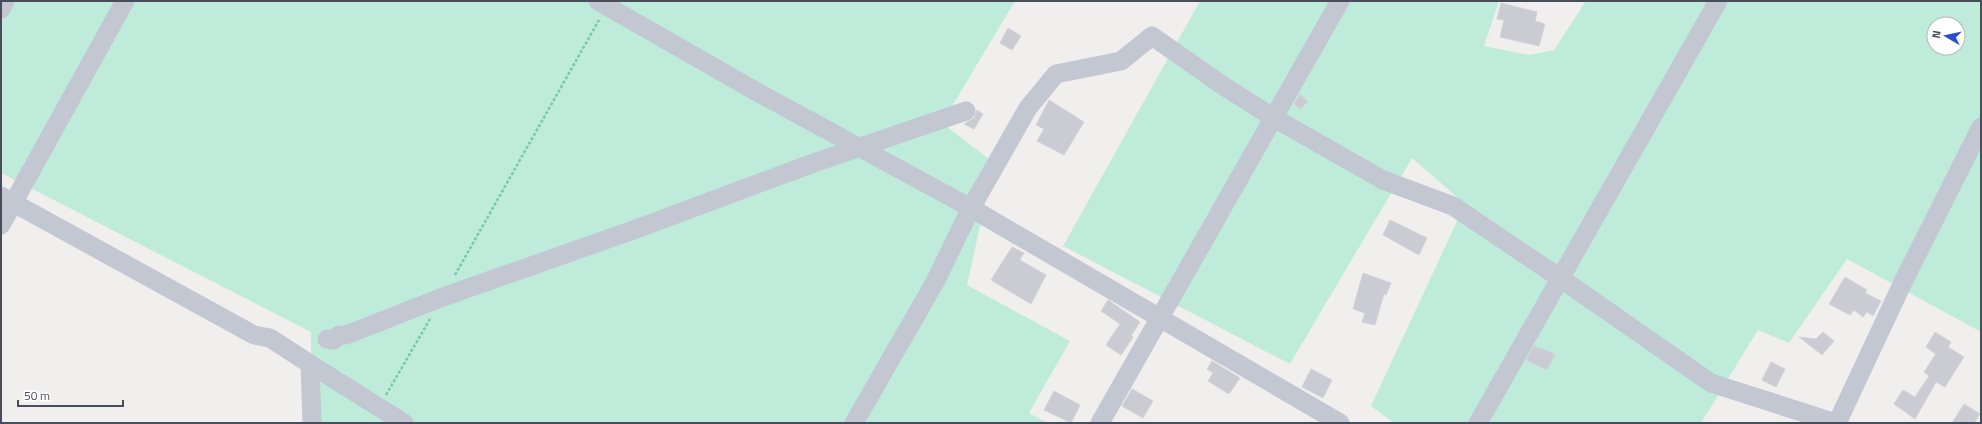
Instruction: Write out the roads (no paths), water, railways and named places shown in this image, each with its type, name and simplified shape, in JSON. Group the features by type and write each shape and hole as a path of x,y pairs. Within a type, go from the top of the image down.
{"street":[{"path":"1,9 5,1"},
{"path":"1,225 7,199 125,1"},
{"path":"1100,423 1340,1"},
{"path":"1478,423 1718,1"},
{"path":"602,3 971,208 1340,423"},
{"path":"854,423 935,282 971,208 1028,108 1056,74 1121,61 1145,33 1274,118 1383,180 1453,206 1711,383 1836,423 1904,280 1981,127"},
{"path":"327,339 334,340 339,336 346,335 442,297 639,228 811,164 966,111"},
{"path":"7,199 254,335 270,338 404,423"},
{"path":"310,364 312,423"}]}
